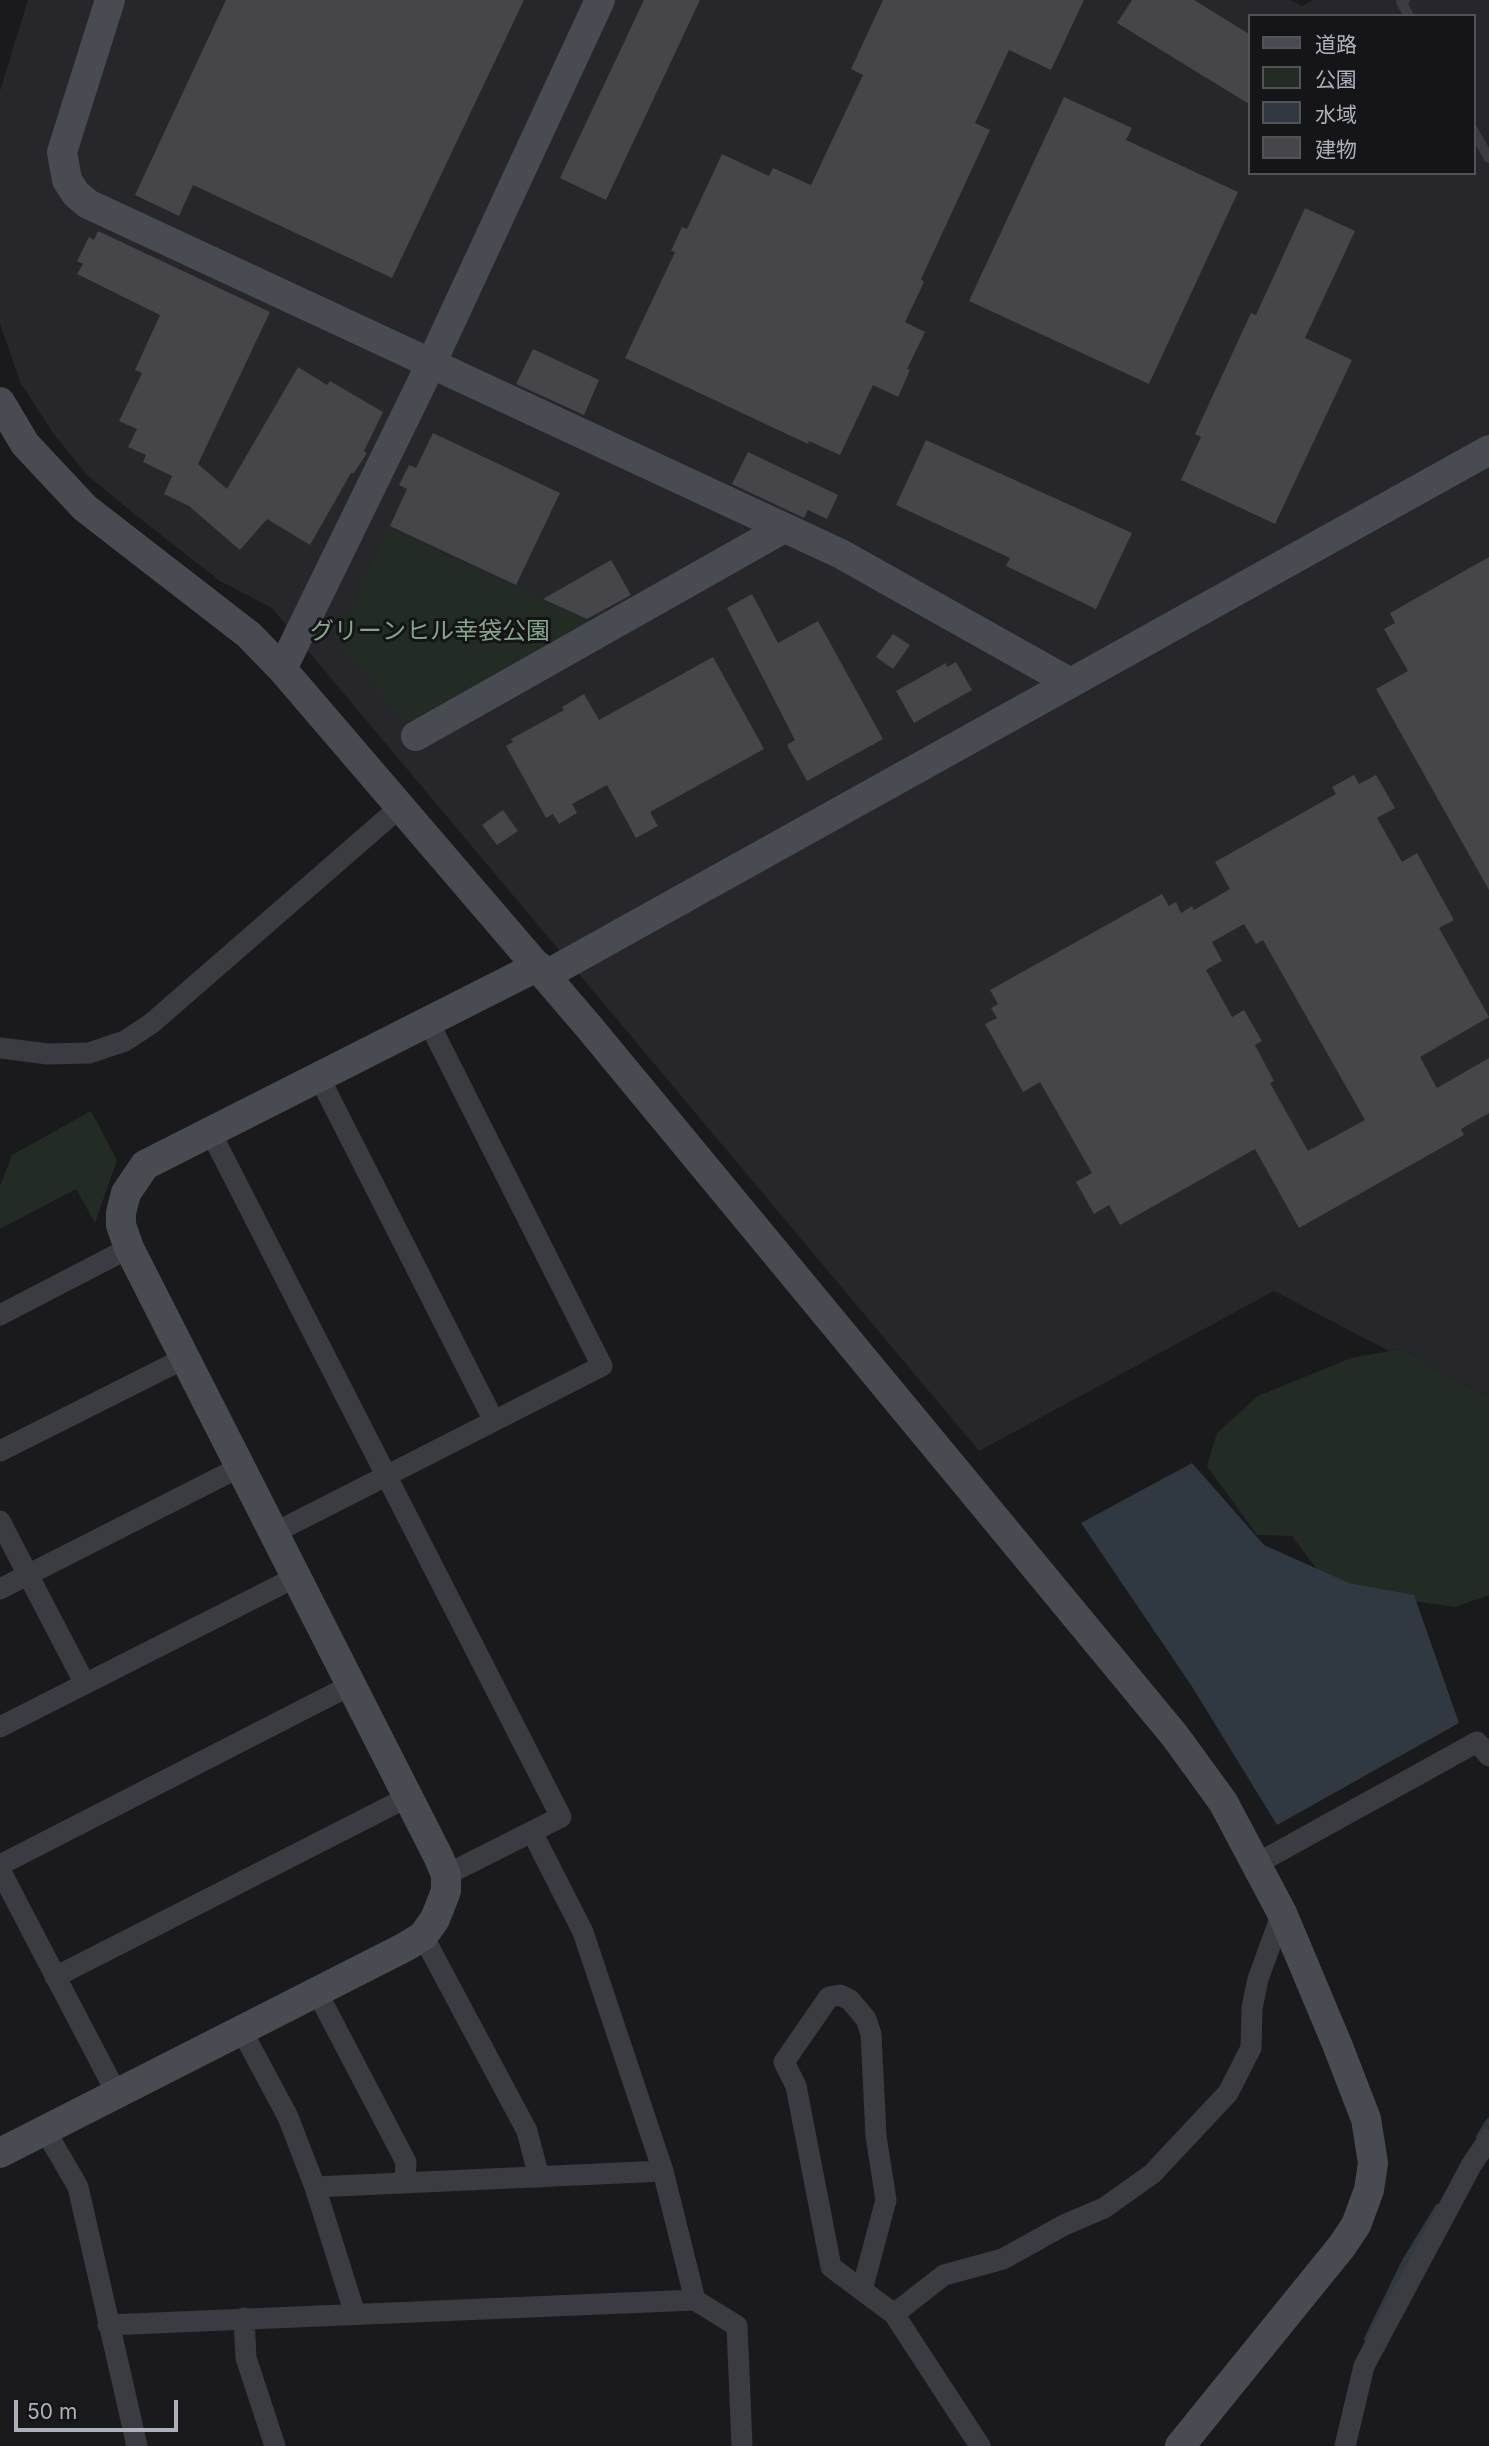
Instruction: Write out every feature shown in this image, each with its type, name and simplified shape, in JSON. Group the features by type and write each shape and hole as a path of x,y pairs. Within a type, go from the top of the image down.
{"street":[{"path":"110,0 62,152 63,166 76,194 88,204 430,366 841,554 1069,682"},
{"path":"282,669 430,366 600,0"},
{"path":"0,402 25,444 85,508 249,635 282,669 542,971 1175,1736 1223,1802 1258,1863 1282,1913 1366,2119 1373,2163 1369,2190 1356,2225 1342,2246 1180,2446"},
{"path":"0,2153 423,1936 442,1903 446,1875 129,1248 121,1225 121,1213 133,1180 145,1165 428,1021 542,971 1489,450"},
{"path":"416,736 784,528"},
{"path":"0,1048 48,1054 89,1053 125,1041 152,1023 399,807"},
{"path":"274,1533 602,1366 428,1021"},
{"path":"319,1076 494,1421"},
{"path":"210,1131 561,1817 446,1875"},
{"path":"0,1315 129,1248"},
{"path":"0,1451 185,1358"},
{"path":"0,1588 240,1466"},
{"path":"0,1521 85,1684"},
{"path":"0,1727 296,1577"},
{"path":"117,2094 0,1867 351,1685"},
{"path":"1258,1863 1478,1742 1489,1756"},
{"path":"55,1977 408,1797"},
{"path":"531,1832 583,1932 663,2171 695,2300"},
{"path":"894,2314 944,2275 1003,2259 1064,2225 1104,2208 1152,2174 1228,2093 1251,2048 1252,2008 1258,1979 1282,1913"},
{"path":"423,1936 527,2132 539,2177"},
{"path":"317,1992 407,2162 405,2183"},
{"path":"862,2290 886,2200 876,2136 871,2034 866,2019 850,2000 840,1995 830,1997 784,2062 796,2086 831,2267 894,2314 980,2446"},
{"path":"242,2031 288,2117 315,2187 355,2314"},
{"path":"45,2130 78,2187 137,2446"},
{"path":"1345,2446 1363,2366 1472,2164 1489,2139"},
{"path":"315,2187 663,2171"},
{"path":"108,2325 695,2300 737,2326 742,2446"},
{"path":"244,2318 246,2358 275,2446"}],"lane":[{"path":"1405,0 1401,2 1408,14"},
{"path":"1475,134 1489,158"}],"shaded area":[{"path":"28,0 1291,0 1302,6 1313,0 1489,0 1489,1398 1401,1349 1389,1351 1274,1291 979,1451 272,608 220,581 87,475 53,433 20,382 0,323 0,91"}],"green space":[{"name":"グリーンヒル幸袋公園","path":"388,528 598,625 411,731 337,639"},
{"path":"91,1111 117,1160 95,1223 76,1189 0,1229 0,1186 12,1155"},
{"path":"1401,1349 1489,1398 1489,1595 1455,1607 1378,1596 1322,1576 1292,1536 1257,1535 1207,1466 1217,1433 1258,1396 1351,1358"}],"water":[{"path":"1192,1463 1264,1545 1349,1583 1414,1595 1459,1723 1277,1825 1191,1685 1081,1523"}],"building":[{"path":"226,0 524,0 392,278 193,185 179,216 135,195"},
{"path":"644,0 700,0 606,200 560,178"},
{"path":"883,0 1084,0 1051,70 1009,50 975,123 990,130 921,279 924,282 905,322 925,332 907,369 910,370 898,397 873,385 840,455 809,441 808,444 625,358 675,252 671,251 682,227 687,229 722,154 769,176 773,168 811,185 863,75 851,69"},
{"path":"1132,0 1194,0 1248,33 1248,103 1117,23"},
{"path":"1064,97 1132,128 1126,140 1238,192 1149,384 969,301"},
{"path":"1305,208 1355,231 1305,338 1352,360 1275,524 1181,480 1201,437 1195,434 1251,313 1256,315"},
{"path":"98,231 270,312 198,464 227,489 298,367 327,385 330,381 383,412 364,451 367,453 354,473 351,473 310,545 267,519 240,550 189,506 164,494 172,476 143,462 146,455 128,447 137,429 119,421 142,373 135,370 160,315 77,274 83,264 77,261 89,237 94,240"},
{"path":"533,349 599,380 584,415 516,384"},
{"path":"433,433 560,493 516,585 390,526 407,489 399,485 409,465 416,468"},
{"path":"926,440 1132,533 1096,609 1006,566 1010,558 896,505"},
{"path":"748,452 838,495 827,519 808,510 804,518 732,484"},
{"path":"1489,557 1489,890 1376,689 1408,671 1384,629 1395,623 1390,613"},
{"path":"611,560 631,595 587,619 543,599"},
{"path":"752,594 778,643 818,621 883,739 807,781 787,745 795,740 727,608"},
{"path":"893,634 910,645 893,669 876,657"},
{"path":"713,657 764,749 650,812 658,826 636,838 607,785 572,804 577,813 559,824 553,814 546,818 506,746 513,742 511,739 564,710 562,707 584,694 599,720"},
{"path":"956,662 972,690 914,723 896,691 946,663 947,667"},
{"path":"1354,775 1359,784 1376,775 1395,808 1377,818 1402,862 1417,853 1454,920 1439,928 1489,1017 1420,1057 1437,1088 1489,1058 1489,1113 1461,1129 1464,1135 1299,1228 1255,1149 1120,1225 1109,1205 1094,1214 1076,1182 1092,1173 1040,1082 1023,1092 985,1024 997,1018 991,1008 998,1004 990,990 1162,894 1169,906 1176,902 1181,913 1192,906 1194,910 1230,889 1215,862 1336,794 1332,787","holes":["1244,924 1256,944 1263,940 1365,1120 1308,1151 1270,1083 1274,1081 1255,1045 1262,1041 1244,1010 1232,1017 1206,970 1222,961 1212,942"]},
{"path":"503,810 518,831 497,845 482,825"}],"waterway":[{"path":"1479,2137 1489,2121"},
{"path":"1367,2339 1405,2261 1438,2207"}]}
